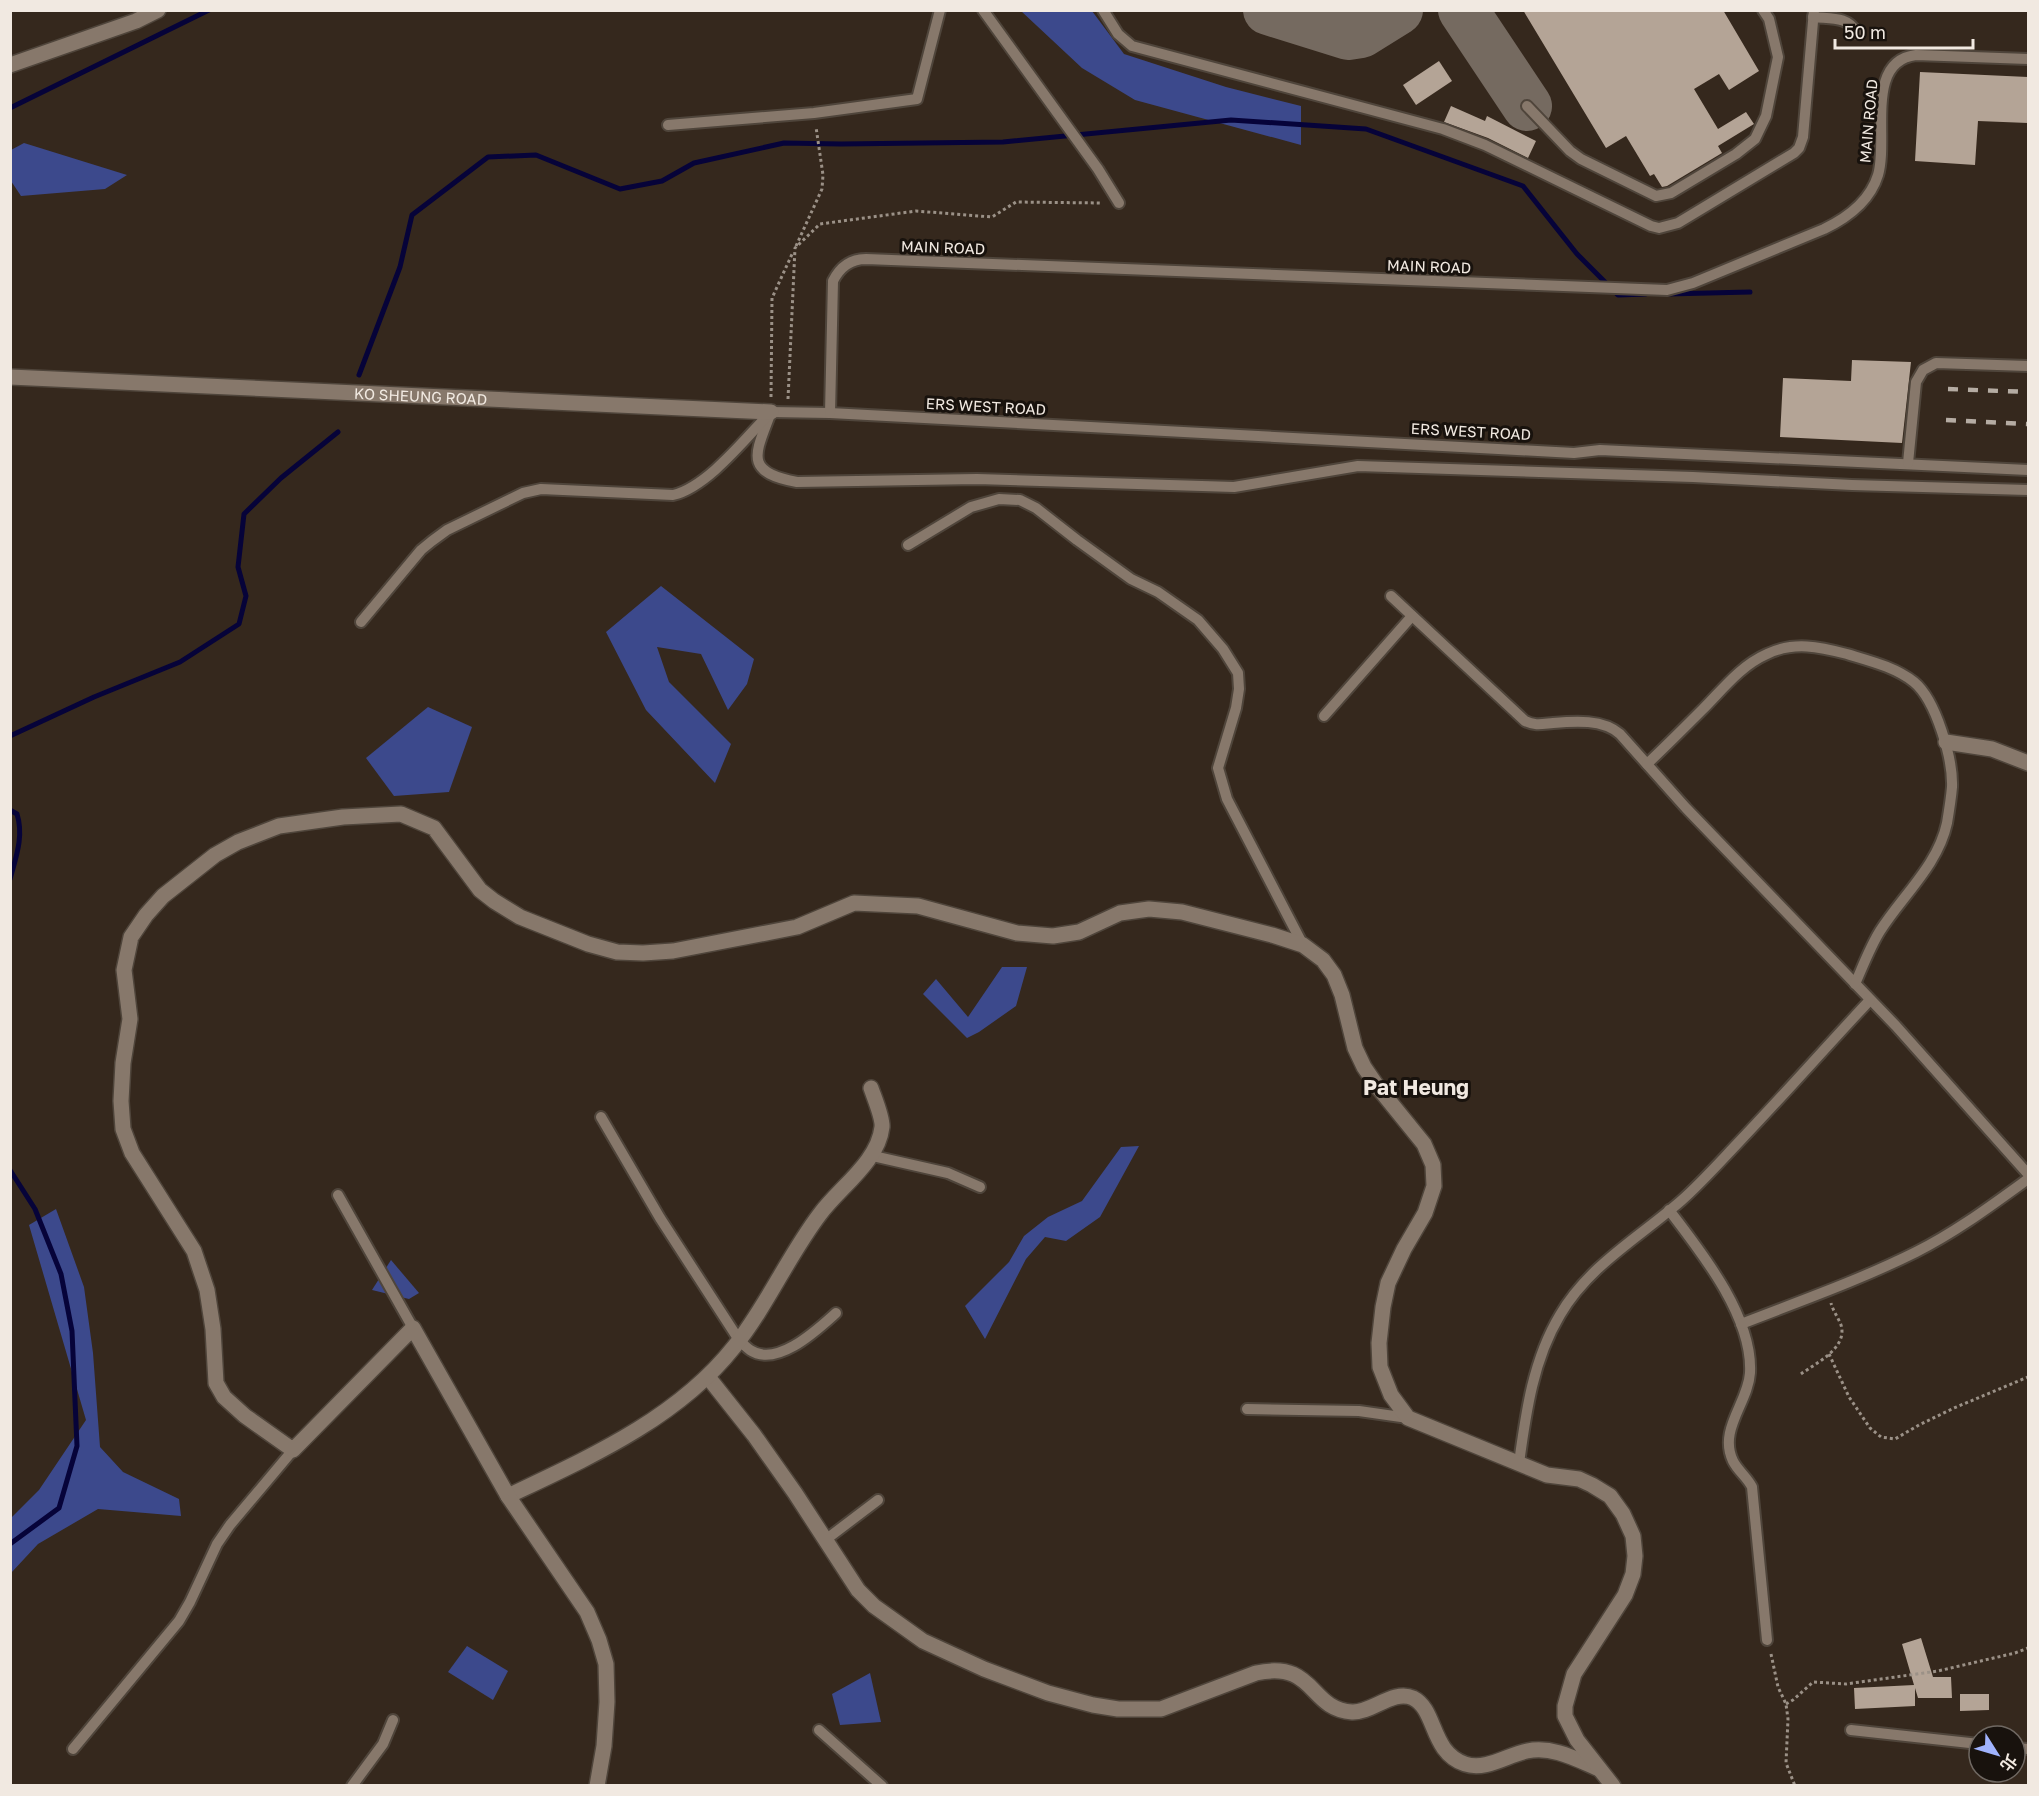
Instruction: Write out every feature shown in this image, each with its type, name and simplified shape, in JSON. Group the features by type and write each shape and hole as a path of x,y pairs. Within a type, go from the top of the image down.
{"street":[{"path":"10,65 136,21 158,10"},
{"name":"KO SHEUNG ROAD","path":"10,377 771,412"},
{"path":"1946,742 1992,749 2028,763"},
{"path":"597,1785 604,1746 607,1702 606,1664 599,1641 587,1612 508,1496 413,1328 293,1450 245,1416 224,1397 216,1383 213,1329 207,1290 194,1251 132,1153 123,1129 123,1064 130,1019 124,970 131,937 163,896 215,855 238,842 279,826 343,817 401,814 434,828 480,890 520,917 588,944 617,952 673,951 797,927 854,903 918,906 1017,933 1053,936 1079,932 1120,913 1149,909 1193,915 1303,945 1323,960 1334,975 1342,996 1355,1048 1364,1067 1424,1144 1433,1165 1434,1186 1425,1213 1388,1283 1379,1343 1380,1367 1385,1384 1408,1418 1547,1475 1579,1479 1610,1496 1623,1514 1633,1536 1635,1556 1633,1574 1625,1595 1574,1674 1567,1692 1565,1706 1565,1716 1570,1729 1613,1785"},
{"path":"508,1496 617,1441 673,1406 708,1377 739,1340 819,1214 873,1156 883,1125 871,1088"},
{"path":"708,1377 795,1493 824,1541 858,1590 874,1606 923,1641 984,1669 1047,1693 1118,1709 1161,1709 1272,1669 1293,1673 1304,1680 1327,1704 1337,1710 1360,1712 1394,1698 1404,1696 1413,1698 1428,1714 1444,1750 1464,1764 1476,1766 1526,1751 1543,1750 1562,1753 1599,1768"}],"lane":[{"path":"668,125 814,113 918,99 940,10"},
{"path":"983,10 1098,168 1119,203"},
{"path":"1103,10 1118,34 1132,46 1443,129 1485,146 1659,228 1678,223 1799,148 1803,136 1814,14 1846,20 1853,25 1857,33"},
{"path":"1527,106 1581,159 1656,196 1671,193 1736,154 1755,138 1766,116 1778,57 1769,19 1763,10"},
{"name":"MAIN ROAD","path":"830,413 833,281 840,269 852,261 866,259 1658,290 1676,288 1824,229 1842,220 1858,207 1870,191 1879,173 1884,80 1892,65 1899,60 1916,55 2028,60"},
{"path":"1908,463 1916,382 1923,370 1936,363 2028,366"},
{"path":"771,412 757,450 756,460 764,472 780,479 797,482 977,479 1234,487 1358,466 2028,490"},
{"path":"361,622 421,550 447,530 532,490 673,495 684,492 698,485 771,412"},
{"name":"KO SHEUNG ROAD","path":"771,412 830,413"},
{"name":"ERS WEST ROAD","path":"830,413 1574,453 1599,450 2028,470"},
{"path":"908,545 971,507 999,499 1020,500 1036,508 1131,579 1158,592 1198,620 1223,649 1238,673 1239,689 1236,708 1218,768 1227,799 1303,945"},
{"path":"1391,596 1525,721 1537,725 1597,723 1612,727 1686,808 1870,1000 2028,1174"},
{"path":"1324,716 1412,616"},
{"path":"1647,764 1736,674 1748,664 1770,652 1804,645 1875,662 1900,673 1915,683 1929,702 1946,742 1952,785 1946,825 1931,862 1880,932 1855,984"},
{"path":"1519,1464 1531,1387 1559,1315 1575,1293 1620,1248 1683,1199 1870,1000"},
{"path":"601,1117 660,1218 739,1340 751,1351 761,1354 776,1353 794,1346 810,1336 836,1313"},
{"path":"873,1156 948,1173 980,1187"},
{"path":"1741,1324 1878,1270 1919,1251 1968,1221 2028,1179"},
{"path":"338,1196 413,1328"},
{"path":"1669,1210 1699,1250 1730,1299 1741,1324 1750,1362 1747,1389 1730,1428 1729,1445 1734,1462 1748,1477 1752,1487 1767,1640"},
{"path":"1247,1410 1359,1410 1408,1418"},
{"path":"73,1749 179,1621 217,1545 230,1525 293,1450"},
{"path":"824,1541 878,1500"},
{"path":"352,1785 383,1744 393,1720"},
{"path":"819,1730 882,1785"},
{"path":"1851,1730 1967,1743"}],"path":[{"path":"771,412 772,298 822,189 823,175 818,134"},
{"path":"1801,1374 1829,1354 1842,1335 1841,1326 1826,1291"},
{"path":"1829,1354 1849,1397 1870,1428 1881,1437 1895,1439 1945,1412 2028,1377"},
{"path":"1767,1640 1778,1687 1786,1704 1788,1719 1786,1763 1795,1785"},
{"path":"1786,1704 1813,1682 1846,1684 1938,1671 2028,1648"}],"shaded area":[{"path":"1021,11 1092,11 1124,54 1226,87 1301,106 1301,145 1135,100 1082,68"},
{"path":"24,143 127,175 105,189 21,196 11,181 11,150"},
{"path":"661,586 754,659 747,684 728,710 701,654 657,647 669,682 731,744 715,783 646,710 606,632"},
{"path":"428,707 472,727 449,792 394,796 366,758"},
{"path":"1002,967 1027,967 1016,1006 967,1038 923,994 936,979 968,1017"},
{"path":"1139,1146 1100,1217 1066,1241 1045,1237 1026,1259 985,1339 965,1306 1009,1262 1024,1236 1048,1217 1082,1201 1121,1147"},
{"path":"56,1209 84,1287 93,1353 100,1447 123,1472 179,1499 181,1516 98,1509 38,1544 11,1573 11,1518 39,1490 86,1420 29,1225"},
{"path":"391,1260 419,1293 409,1299 372,1290"},
{"path":"467,1646 508,1671 493,1700 448,1672"},
{"path":"870,1673 881,1722 840,1725 832,1694"}],"building":[{"path":"1523,10 1723,10 1759,71 1729,90 1719,74 1694,89 1718,129 1746,112 1754,124 1718,146 1722,153 1662,187 1654,174 1650,176 1626,136 1606,148"},
{"path":"1439,61 1452,81 1416,105 1403,85"},
{"path":"1920,72 2028,77 2028,123 1978,121 1975,165 1915,161"},
{"path":"1451,106 1485,121 1487,116 1536,141 1528,158 1488,138 1444,122"},
{"path":"1852,360 1911,362 1902,443 1780,437 1783,378 1851,381"},
{"path":"1921,1638 1933,1677 1951,1677 1952,1698 1918,1698 1915,1688 1915,1706 1855,1709 1854,1688 1914,1685 1902,1644"},
{"path":"1960,1694 1989,1694 1989,1710 1960,1711"}],"waterway":[{"path":"10,108 209,10"},
{"path":"359,375 400,267 412,215 488,157 536,155 620,189 662,181 694,163 784,143 1003,142 1231,120 1366,129 1523,186 1577,254 1618,295 1646,294"},
{"path":"1667,294 1750,292"},
{"path":"10,736 94,697 180,662 239,624 246,596 238,567 244,514 281,478 338,432"},
{"path":"10,810 17,814 20,830 10,879"},
{"path":"10,1170 35,1209 61,1274 72,1331 77,1446 59,1508 10,1544"}],"taxiway":[{"path":"1268,10 1348,35 1361,33 1398,10"},
{"path":"1463,10 1527,106"}],"railway":[{"path":"1948,389 2028,392"},
{"path":"1946,420 2028,424"}],"district":[{"name":"Pat Heung","path":"1416,1087"}]}
